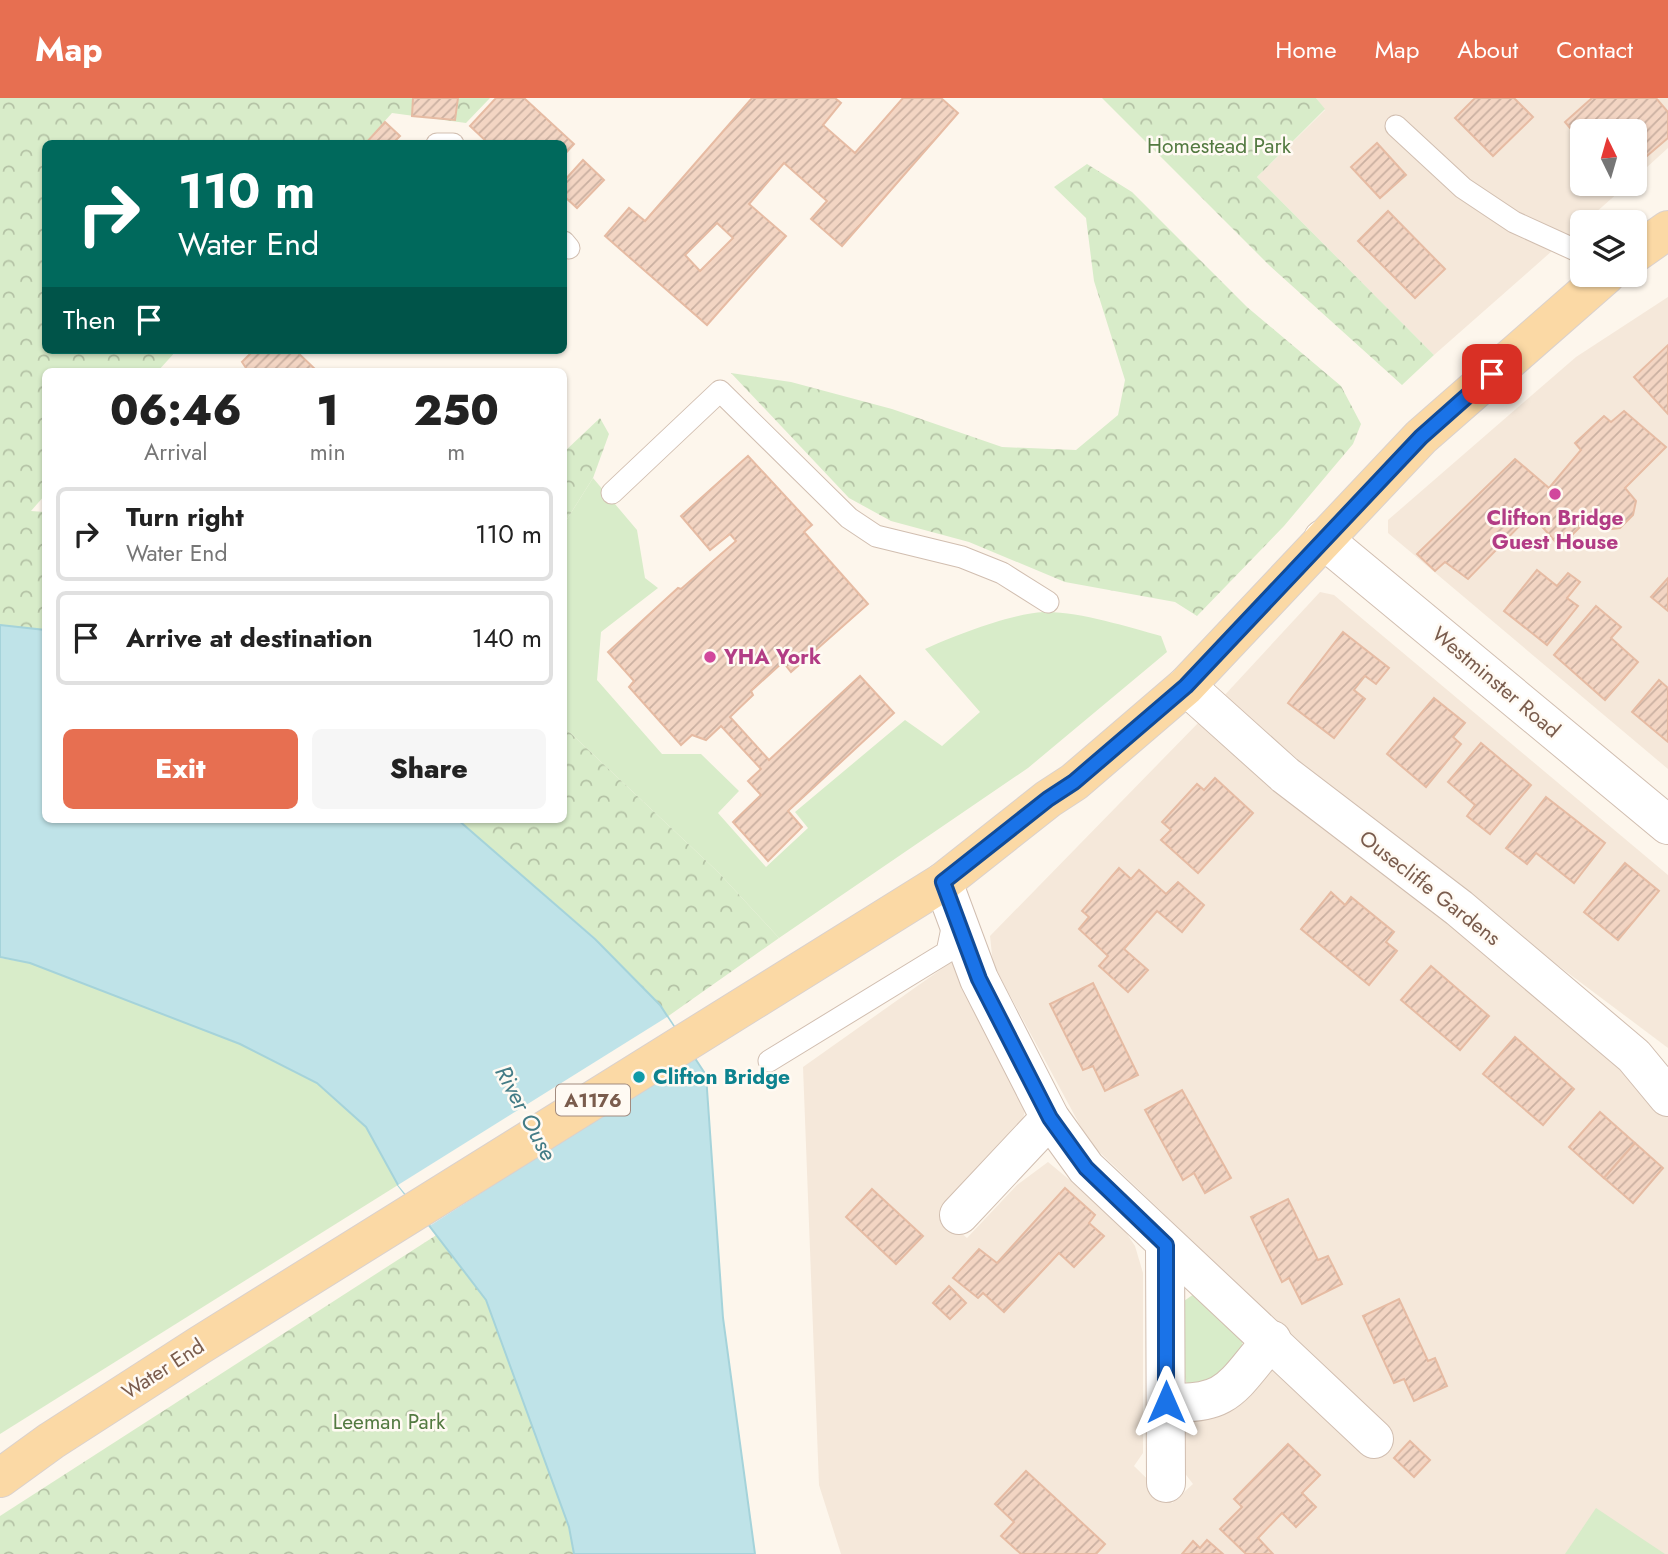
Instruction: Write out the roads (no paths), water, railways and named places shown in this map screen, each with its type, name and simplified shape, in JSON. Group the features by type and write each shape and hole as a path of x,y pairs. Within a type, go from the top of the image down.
{"main road":[{"path":"1647,245 1668,230"},
{"name":"A1176","path":"943,882 1048,799 1074,782 1186,686 1421,437 1591,287"},
{"name":"Water End","path":"0,1478 51,1441 328,1265 943,882"}],"street":[{"name":"Westminster Road","path":"1323,538 1668,825"},
{"name":"Ousecliffe Gardens","path":"1186,686 1285,775 1459,908 1634,1056 1668,1097"},
{"path":"943,882 962,927 979,979 1050,1118 1086,1168 1166,1245 1272,1340 1374,1439"},
{"path":"959,1215 1050,1118"},
{"path":"1166,1245 1166,1483"},
{"path":"1166,1402 1209,1402 1224,1394 1272,1340"}],"lane":[{"path":"1396,126 1463,188 1514,222 1570,248"},
{"path":"612,493 720,391 849,518 876,536 962,556 1002,573 1048,602"},
{"path":"769,1061 947,952 951,933 962,927"}],"water":[{"name":"River Ouse","path":"0,625 42,630 42,823 462,823 595,939 660,1005 706,1075 723,1318 755,1554 574,1554 569,1527 486,1300 398,1185 366,1127 317,1083 240,1044 30,963 0,957"}],"place":[{"name":"Clifton Bridge Guest House","path":"1555,494"},
{"name":"YHA York","path":"710,657"},
{"name":"Clifton Bridge","path":"639,1077"}],"park label":[{"name":"Homestead Park","path":"1219,146"},
{"name":"Leeman Park","path":"389,1422"}]}
